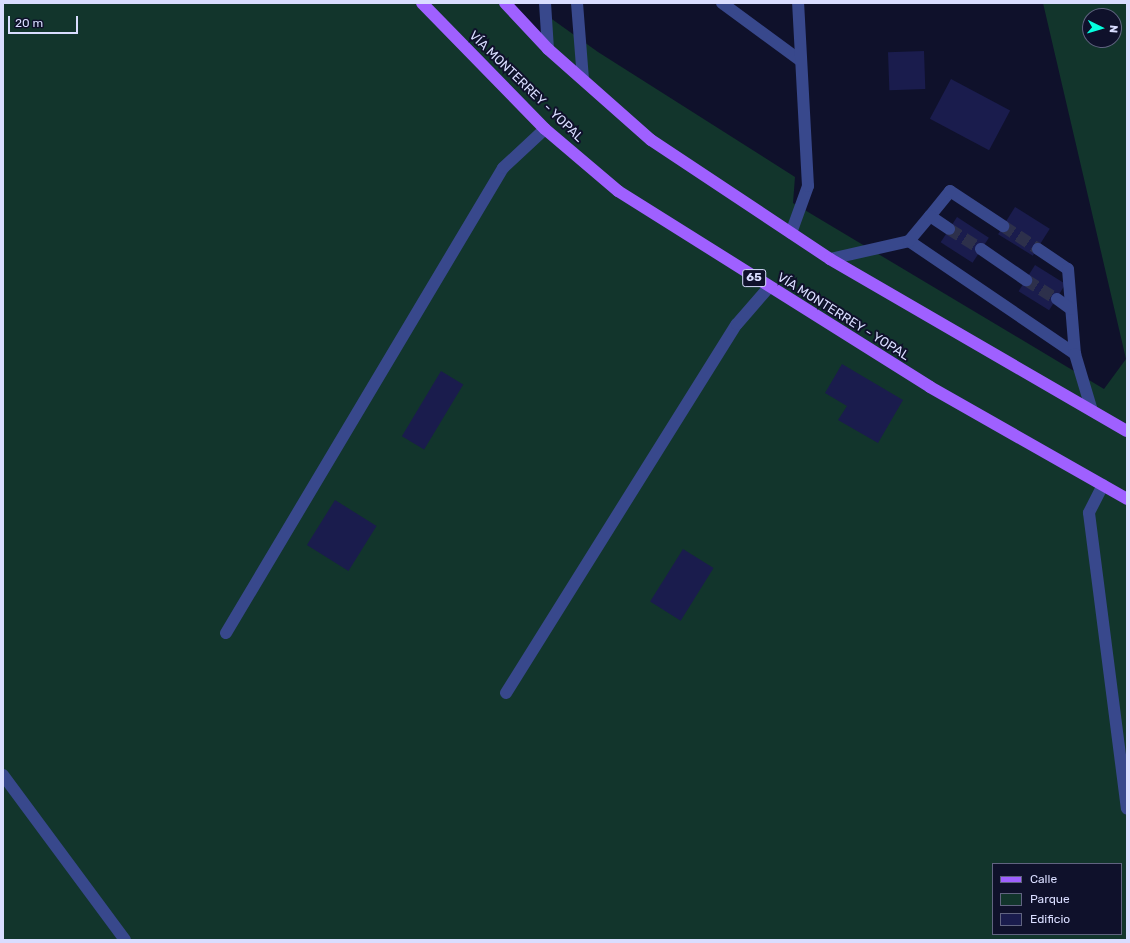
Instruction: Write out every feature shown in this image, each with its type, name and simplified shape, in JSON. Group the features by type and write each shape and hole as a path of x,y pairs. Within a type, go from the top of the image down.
{"main road":[{"name":"VÍA MONTERREY - YOPAL","path":"422,3 546,129 618,191 930,387 1127,499"},
{"path":"504,3 548,49 651,140 830,259 1127,431"}],"street":[{"path":"545,3 548,49"},
{"path":"578,3 582,79"},
{"path":"722,3 801,61"},
{"path":"791,233 808,186 798,3"},
{"path":"226,633 503,168 546,129"},
{"path":"830,259 909,241 950,191 1003,226"},
{"path":"930,216 949,229"},
{"path":"909,241 1075,354"},
{"path":"981,249 1026,280"},
{"path":"1038,249 1068,269 1075,354 1092,411"},
{"path":"506,693 737,324 769,287"},
{"path":"1057,299 1071,309"},
{"path":"1103,485 1089,513 1127,808"},
{"path":"3,775 125,940"}],"green space":[{"path":"3,3 513,3 550,43 549,17 598,52 795,177 793,203 1104,389 1126,359 1043,3 1127,3 1127,940 3,940"}],"building":[{"path":"924,51 925,89 889,90 888,52"},
{"path":"951,79 1010,110 989,150 930,119"},
{"path":"1015,207 1050,229 1033,256 998,234"},
{"path":"957,217 989,238 973,263 941,242"},
{"path":"1035,265 1066,284 1049,310 1019,291"},
{"path":"842,364 903,400 878,443 838,420 847,406 825,393"},
{"path":"441,371 463,384 424,450 402,436"},
{"path":"335,500 377,526 348,571 307,545"},
{"path":"683,549 714,568 681,621 650,602"}],"tunnel":[{"path":"1003,226 1038,249"},
{"path":"949,229 981,249"},
{"path":"1026,280 1057,299"}]}
